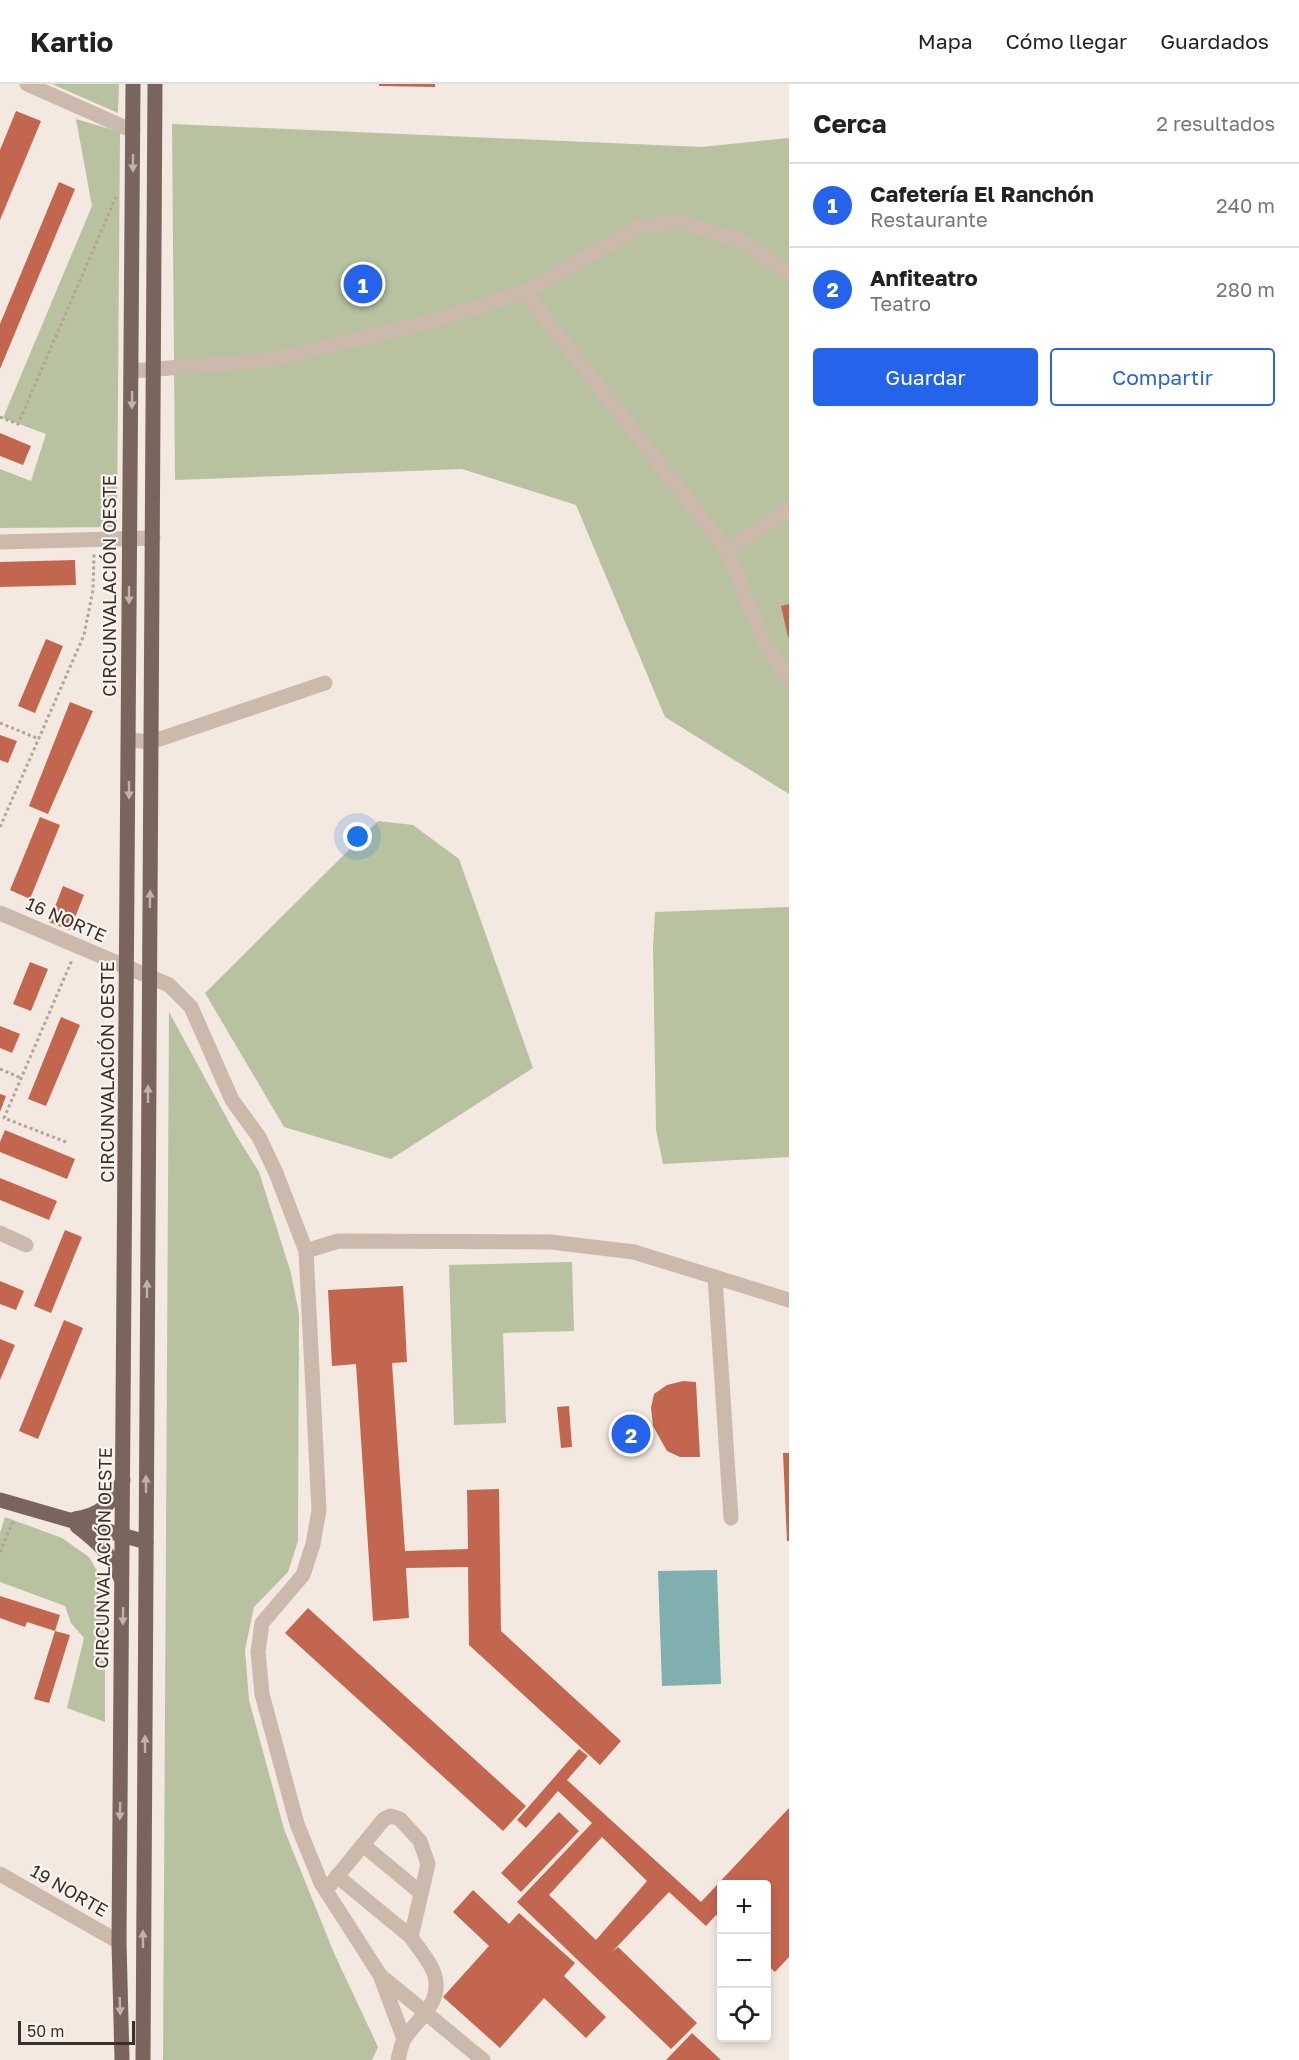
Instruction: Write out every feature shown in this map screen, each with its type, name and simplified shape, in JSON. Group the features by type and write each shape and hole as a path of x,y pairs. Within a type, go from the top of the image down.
{"main road":[{"name":"CIRCUNVALACIÓN OESTE","path":"122,2060 119,1942 133,84"},
{"path":"143,2060 155,84"},
{"path":"70,1520 93,1516 113,1500 124,1477"},
{"path":"0,1500 146,1542"},
{"path":"70,1520 95,1540 116,1564 123,1587"}],"street":[{"path":"27,84 133,131"},
{"path":"132,371 270,360 426,323 525,292 641,226 681,222 742,241 789,273"},
{"path":"525,292 727,550 764,642 789,680"},
{"path":"727,550 789,509"},
{"path":"0,542 153,538"},
{"path":"129,740 151,742 325,683"},
{"name":"16 NORTE","path":"0,913 169,986 191,1007 232,1100 259,1137 276,1173 306,1251 319,1510 313,1544 303,1575 262,1623 258,1652 262,1694 297,1824 326,1890 380,1975"},
{"path":"0,1233 26,1245"},
{"path":"306,1251 338,1241 551,1242 634,1252 789,1300"},
{"path":"715,1277 731,1518"},
{"path":"326,1890 384,1819 392,1816 400,1819 420,1841 428,1864 411,1937"},
{"path":"363,1845 421,1893"},
{"name":"19 NORTE","path":"0,1874 119,1942"},
{"path":"337,1876 411,1937 434,1972 435,1995 427,2014 404,2039 398,2060"},
{"path":"380,1975 483,2060"},
{"path":"380,1975 404,2039"}],"path":[{"path":"0,417 18,424 119,191"},
{"path":"0,827 84,635 93,590 94,540"},
{"path":"0,723 39,739"},
{"path":"66,1142 4,1118 77,947"},
{"path":"0,1069 21,1078"},
{"path":"0,1552 12,1519 23,1522"}],"green space":[{"path":"52,84 119,84 118,113"},
{"path":"76,119 120,132 117,527 0,528 0,469 31,481 46,434 3,418 92,206"},
{"path":"172,124 702,147 789,138 789,794 665,717 576,505 462,469 175,480"},
{"path":"378,821 413,825 459,859 533,1068 391,1159 284,1127 205,993"},
{"path":"789,907 789,1157 663,1164 656,1130 653,946 655,912"},
{"path":"169,1012 236,1135 259,1172 291,1273 299,1314 298,1541 288,1572 254,1607 245,1650 249,1700 284,1829 334,1953 378,2047 372,2060 163,2060"},
{"path":"572,1262 574,1331 503,1333 506,1423 454,1425 449,1265"},
{"path":"5,1517 62,1538 89,1557 105,1585 105,1722 67,1708 84,1638 71,1623 65,1606 0,1582 0,1533"}],"water":[{"path":"717,1570 721,1684 662,1686 658,1571"}],"building":[{"path":"379,84 435,84 435,87 379,86"},
{"path":"16,111 41,121 0,220 0,150"},
{"path":"59,182 75,189 0,369 0,324"},
{"path":"0,433 31,446 23,465 0,456"},
{"path":"75,560 76,585 0,587 0,562"},
{"path":"789,604 789,637 788,637 781,606"},
{"path":"46,639 63,646 35,713 18,706"},
{"path":"70,702 93,711 48,814 29,806"},
{"path":"0,735 17,741 8,763 0,760"},
{"path":"40,817 60,825 30,899 10,890"},
{"path":"63,886 84,895 70,930 49,922"},
{"path":"30,962 48,969 31,1011 13,1004"},
{"path":"61,1017 80,1025 46,1106 28,1099"},
{"path":"0,1026 20,1034 12,1053 0,1048"},
{"path":"0,1094 6,1096 0,1112"},
{"path":"5,1130 75,1159 67,1179 0,1152 0,1142"},
{"path":"0,1178 57,1201 49,1220 0,1200"},
{"path":"65,1230 82,1237 51,1313 34,1306"},
{"path":"0,1281 24,1291 16,1310 0,1304"},
{"path":"403,1286 407,1362 392,1363 405,1551 468,1549 467,1490 499,1489 501,1631 621,1741 600,1765 469,1645 468,1567 406,1568 409,1618 373,1621 356,1364 332,1366 328,1290"},
{"path":"64,1320 83,1328 38,1439 19,1431"},
{"path":"0,1339 15,1345 0,1380"},
{"path":"683,1381 696,1382 700,1457 680,1457 667,1451 653,1426 651,1408 654,1394 667,1385"},
{"path":"569,1406 572,1447 561,1448 557,1407"},
{"path":"783,1453 789,1453 789,1541 787,1541"},
{"path":"0,1596 60,1615 55,1631 27,1622 25,1627 0,1618"},
{"path":"308,1608 526,1806 503,1831 285,1633"},
{"path":"55,1631 70,1635 49,1703 34,1699"},
{"path":"579,1749 588,1756 567,1780 701,1902 717,1885 717,1916 706,1926 669,1892 612,1952 618,1947 697,2023 671,2049 517,1902 592,1823 558,1791 526,1828 517,1820","holes":["602,1837 647,1881 596,1940 549,1895"]},
{"path":"789,1808 789,1957 775,1972 771,1968 771,1880 722,1880"},
{"path":"559,1812 579,1831 521,1892 501,1873"},
{"path":"473,1890 509,1924 519,1913 575,1963 564,1976 606,2017 586,2038 544,1998 500,2048 443,1997 489,1946 453,1912"},
{"path":"692,2033 721,2060 666,2060"}],"place":[{"name":"Cafetería El Ranchón","path":"363,284"},
{"name":"Anfiteatro","path":"631,1434"}]}
